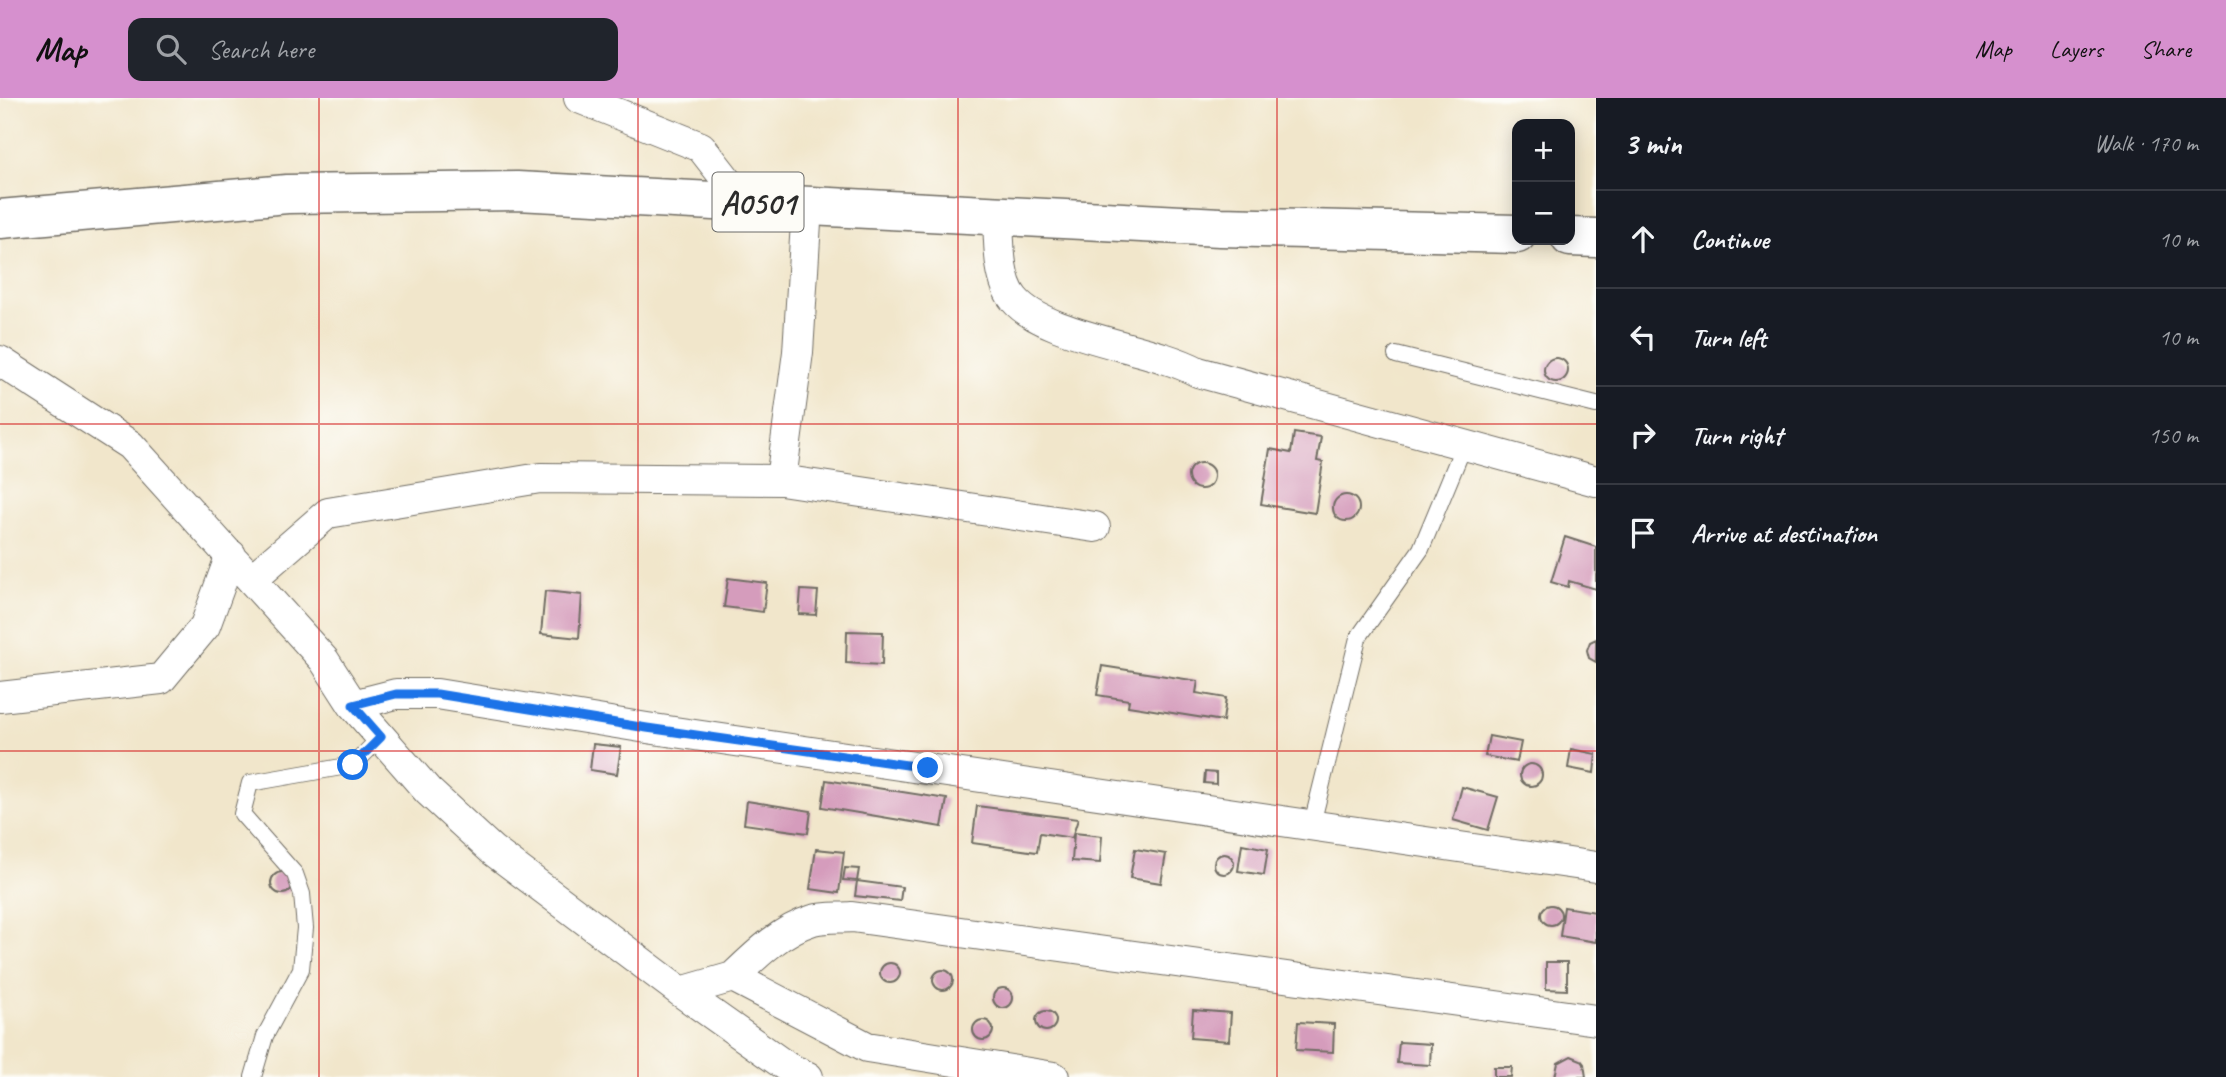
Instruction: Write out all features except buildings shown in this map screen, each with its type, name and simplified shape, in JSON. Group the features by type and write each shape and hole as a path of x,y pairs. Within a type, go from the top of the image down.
{"highway":[{"name":"A0501","path":"0,219 287,194 517,191 1220,227 1512,234"},
{"path":"1575,237 1596,238"}],"street":[{"path":"579,98 701,147 743,201"},
{"path":"781,480 798,352 807,206"},
{"path":"998,216 1000,267 1013,299 1045,323 1177,360 1198,372 1596,481"},
{"path":"0,361 130,445 324,660 353,705 428,791 492,849 681,992 788,1067 808,1077"},
{"path":"253,579 328,513 540,478 781,480 1095,527"},
{"path":"0,697 161,679 205,626 231,555"},
{"path":"353,705 396,694 437,694 647,728 1596,867"},
{"path":"681,992 733,977 767,945 793,929 814,920 852,918 1596,1020"},
{"path":"733,977 867,1047 1054,1077"}],"lane":[{"path":"1396,355 1596,405"},
{"path":"1312,824 1358,638 1421,549 1464,445"},
{"path":"253,1077 265,1037 301,969 305,928 302,894 295,874 242,814 250,783 353,765 381,737"}],"route":[{"path":"353,765 381,737 353,705 396,694 437,694 647,728 928,768"}]}
